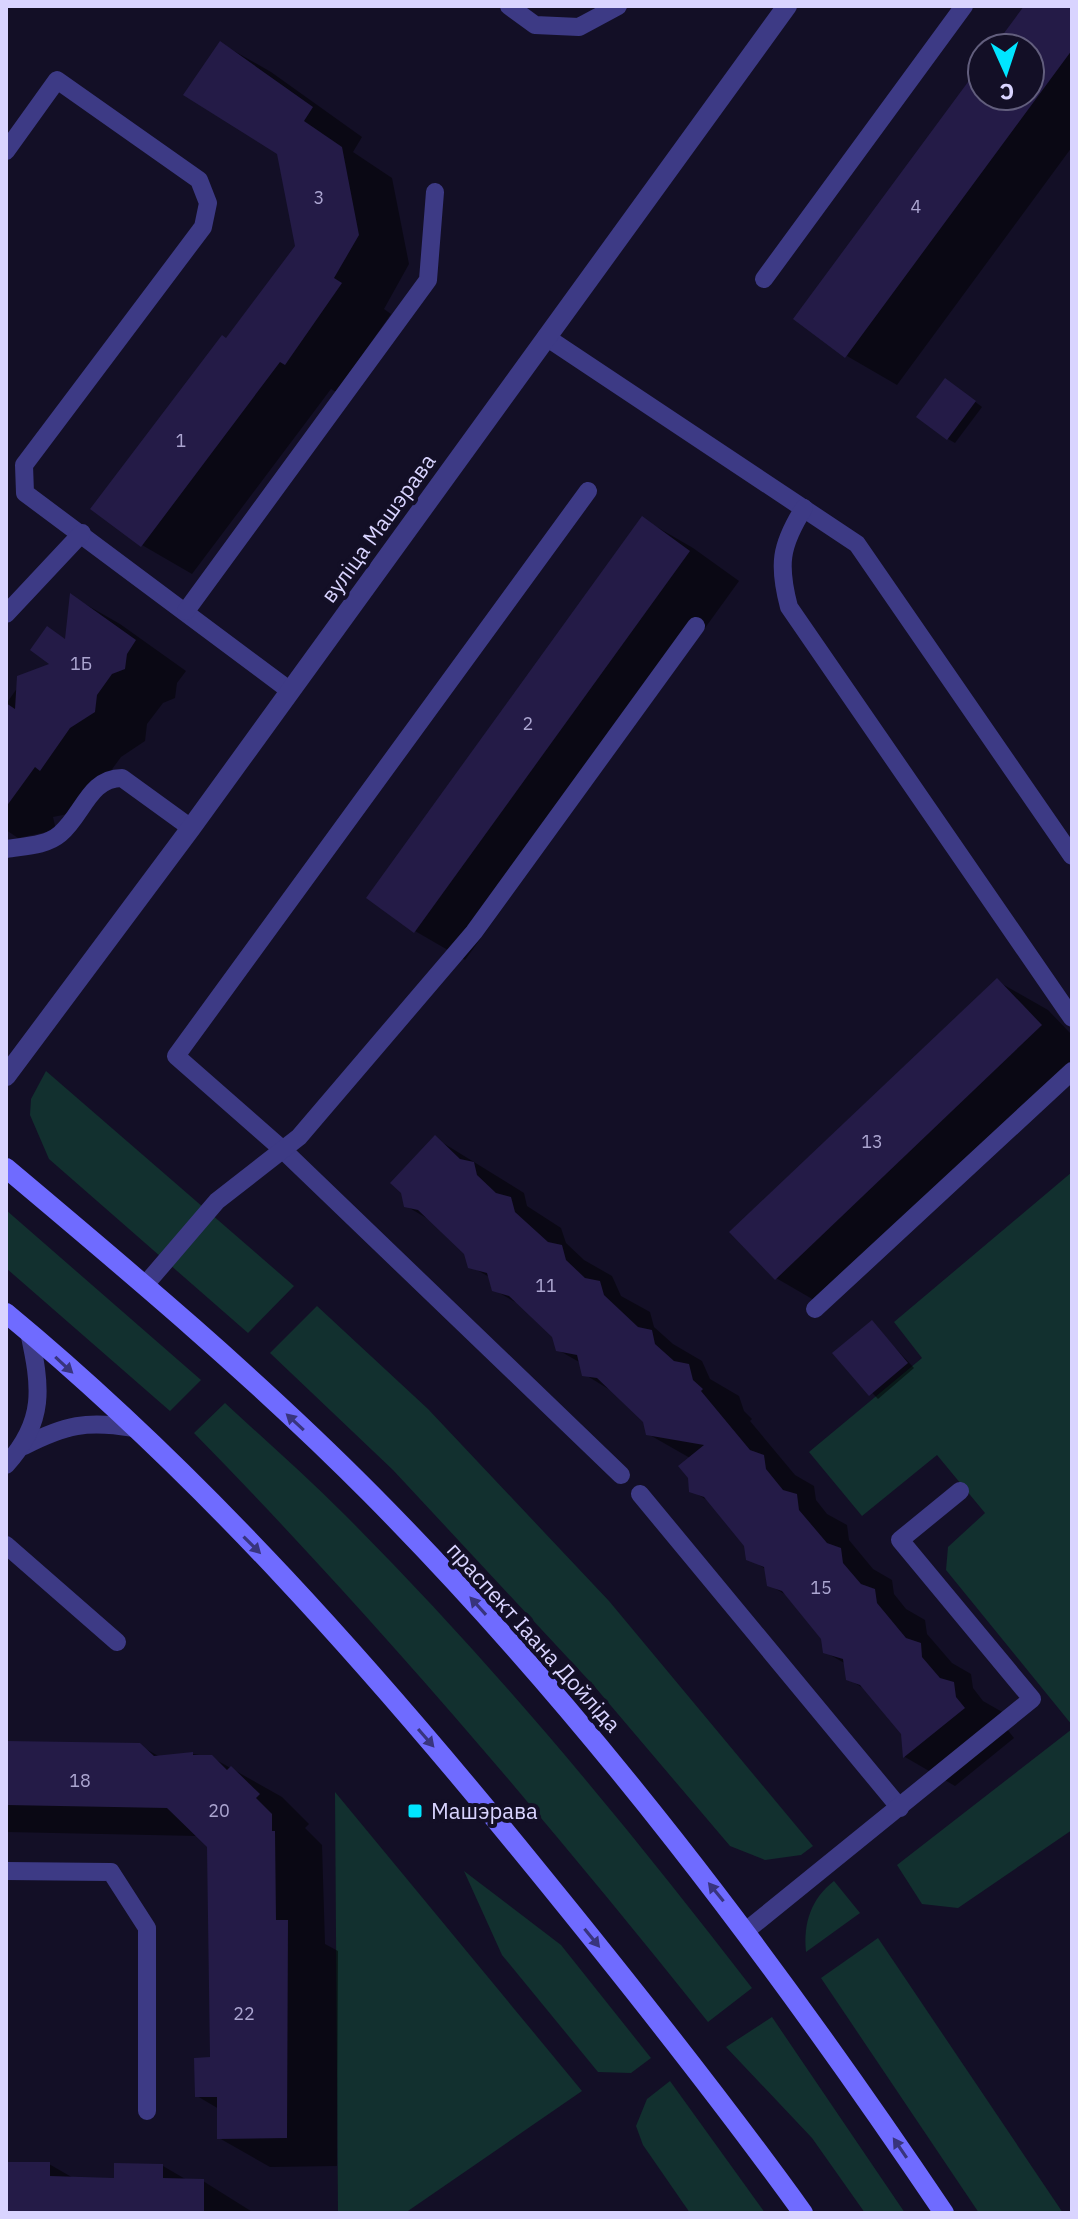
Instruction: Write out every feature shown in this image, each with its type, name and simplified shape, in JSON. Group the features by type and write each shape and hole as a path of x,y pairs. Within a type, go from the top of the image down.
{"main road":[{"name":"праспект Іаана Дойліда","path":"6,1168 145,1285 369,1492 570,1709 747,1930 944,2213"},
{"path":"6,1313 133,1428 284,1576 461,1777 687,2055 803,2213"}],"street":[{"name":"вуліца Машэрава","path":"6,1076 191,828 787,6"}],"lane":[{"path":"509,6 535,25 579,27 618,6"},
{"path":"764,279 964,6"},
{"path":"6,151 57,80 199,180 208,203 203,227 24,465 25,493 289,690"},
{"path":"186,611 428,280 435,192"},
{"path":"546,337 857,544 1072,856"},
{"path":"588,491 176,1056 283,1150 621,1475"},
{"path":"804,508 787,535 780,572 789,607 1072,1018"},
{"path":"6,614 82,533"},
{"path":"145,1285 217,1201 299,1137 474,932 696,626"},
{"path":"6,849 45,843 61,834 97,786 109,778 122,778 191,828"},
{"path":"815,1309 1072,1071"},
{"path":"6,1465 24,1446 35,1420 40,1395 29,1332"},
{"path":"24,1446 75,1424 102,1422 133,1428"},
{"path":"747,1930 1032,1699 900,1540 960,1491"},
{"path":"640,1494 900,1808"},
{"path":"6,1545 117,1642"},
{"path":"6,1871 111,1872 147,1928 147,2111"}],"green space":[{"path":"46,1071 294,1286 248,1333 49,1159 30,1115 31,1099"},
{"path":"1072,1172 1072,1725 946,1570 948,1547 985,1513 937,1455 862,1516 809,1452 922,1358 894,1322"},
{"path":"6,1210 201,1380 170,1411 6,1268"},
{"path":"317,1306 428,1409 609,1601 813,1846 801,1855 765,1860 730,1846 595,1687 393,1470 270,1353"},
{"path":"225,1403 345,1515 453,1628 656,1865 752,1988 708,2022 585,1870 458,1721 329,1575 194,1433"},
{"path":"1072,1729 1072,1830 958,1908 922,1904 897,1865"},
{"path":"335,1792 582,2091 405,2213 338,2213"},
{"path":"464,1871 561,1945 651,2058 631,2073 598,2072 502,1955"},
{"path":"834,1881 860,1913 806,1952 810,1912"},
{"path":"878,1938 1063,2213 979,2213 821,1978"},
{"path":"772,2017 905,2213 865,2213 812,2138 726,2047"},
{"path":"670,2081 765,2213 690,2213 643,2145 636,2126 647,2099"}],"building":[{"path":"1024,6 1072,6 1072,50 1046,85 1046,32 1005,32"},
{"path":"220,41 313,107 304,121 342,147 359,235 334,278 342,283 285,365 280,362 141,547 90,509 222,335 226,338 295,246 277,154 183,95"},
{"path":"966,85 966,112 1026,112 845,358 793,319"},
{"path":"945,378 976,401 947,440 916,417"},
{"path":"642,516 690,551 414,933 366,898"},
{"path":"70,593 136,640 127,654 125,669 112,674 97,695 95,712 70,728 40,771 35,767 6,807 6,703 15,709 17,676 49,664 30,650 47,626 65,639"},
{"path":"997,978 1042,1025 775,1280 729,1232"},
{"path":"435,1135 460,1159 474,1162 477,1175 496,1193 511,1197 515,1212 548,1242 562,1245 566,1260 585,1278 600,1281 604,1295 638,1327 652,1330 655,1344 674,1361 689,1364 693,1380 703,1389 701,1391 750,1450 764,1455 766,1469 783,1490 797,1494 799,1510 827,1543 841,1548 843,1563 861,1584 875,1589 877,1603 906,1638 921,1643 922,1657 940,1678 954,1682 956,1697 965,1708 903,1758 901,1734 860,1685 846,1680 843,1659 823,1653 821,1639 782,1591 767,1586 764,1567 746,1560 744,1546 704,1497 689,1492 688,1478 678,1466 704,1445 646,1435 643,1422 597,1378 582,1376 577,1355 556,1351 552,1337 509,1296 492,1291 487,1273 468,1268 464,1254 418,1210 404,1207 401,1193 390,1183"},
{"path":"872,1320 908,1363 869,1396 832,1353"},
{"path":"6,1741 140,1743 154,1756 193,1752 193,1755 212,1755 227,1770 231,1766 260,1794 256,1798 272,1814 272,1831 275,1831 276,1920 288,1920 287,2138 217,2139 217,2097 195,2097 194,2058 210,2057 207,1847 167,1808 6,1805"},
{"path":"6,2162 50,2162 50,2176 114,2178 114,2163 163,2164 163,2178 204,2179 204,2213 6,2213"}],"place":[{"name":"Машэрава","path":"415,1811"}]}
